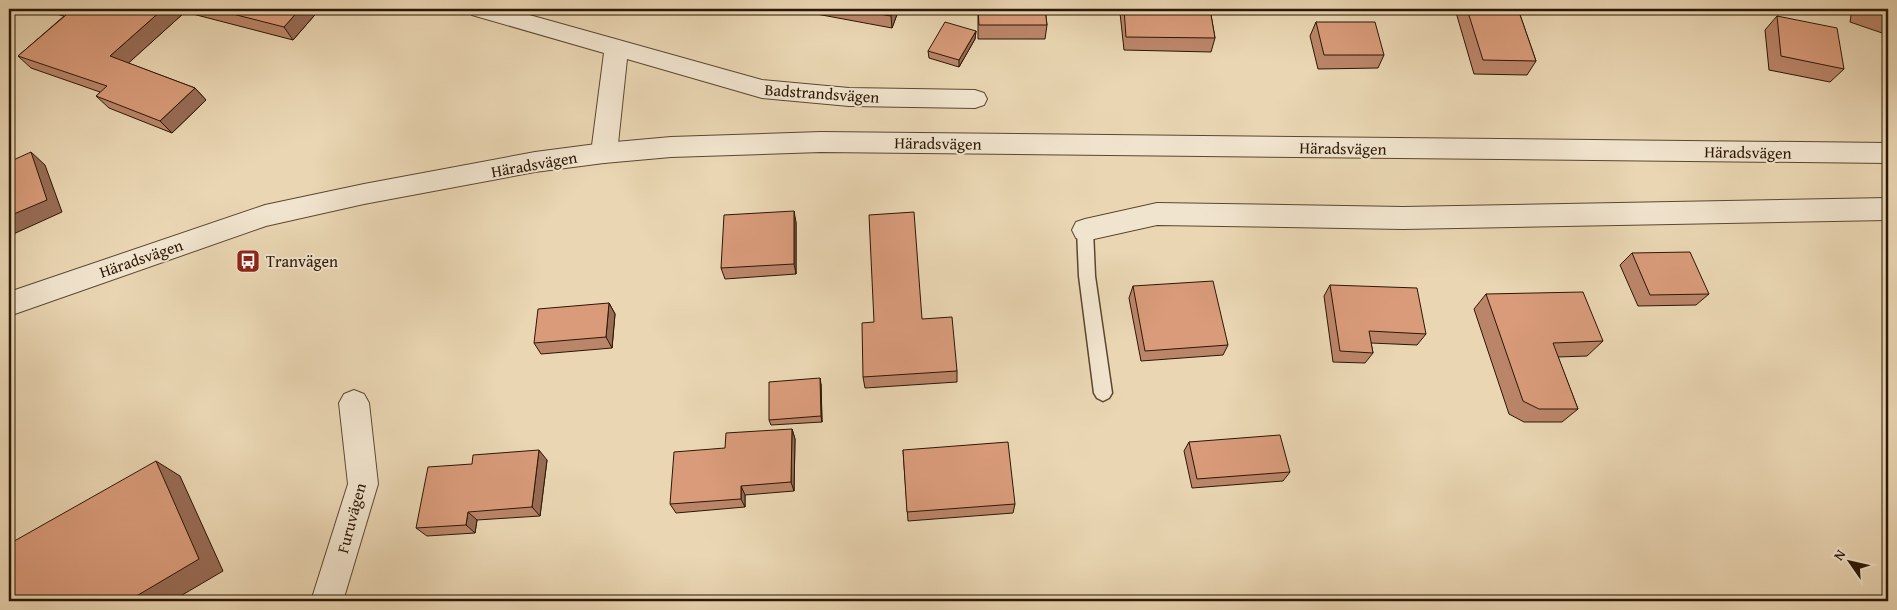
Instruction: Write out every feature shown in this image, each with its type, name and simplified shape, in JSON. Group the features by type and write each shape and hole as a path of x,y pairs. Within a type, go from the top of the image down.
{"street":[{"name":"Badstrandsvägen","path":"480,9 762,89 849,97 975,99"},
{"path":"604,153 616,48"},
{"name":"Häradsvägen","path":"9,304 265,216 364,194 535,162 671,147 821,142 1888,153"},
{"path":"1085,230 1157,214 1403,218 1888,209"},
{"name":"Furuvägen","path":"327,601 363,484 354,403"}],"lane":[{"path":"1085,230 1087,276 1103,393"}],"building":[{"path":"73,9 163,9 110,56 195,88 160,121 96,96 107,86 18,56"},
{"path":"213,9 300,9 284,27"},
{"path":"849,9 894,9 891,16"},
{"path":"978,9 1045,9 1047,25 979,25"},
{"path":"1124,9 1210,9 1215,38 1126,37"},
{"path":"1467,9 1518,9 1536,61 1483,60"},
{"path":"1865,9 1888,9 1888,16"},
{"path":"1777,16 1837,28 1844,69 1781,56"},
{"path":"945,22 976,31 959,60 928,51"},
{"path":"1316,22 1375,22 1384,55 1324,55"},
{"path":"31,152 47,200 9,216 9,162"},
{"path":"794,211 794,264 721,268 724,215"},
{"path":"914,212 922,319 952,317 957,371 863,377 862,323 874,322 869,215"},
{"path":"1690,252 1709,294 1650,295 1632,253"},
{"path":"1213,281 1228,345 1145,351 1133,286"},
{"path":"1330,285 1417,288 1426,334 1369,331 1373,353 1340,351"},
{"path":"1583,292 1603,341 1553,343 1578,409 1539,409 1523,401 1486,294"},
{"path":"609,303 606,337 534,343 538,309"},
{"path":"820,378 821,416 769,420 769,382"},
{"path":"792,429 791,482 741,486 741,499 670,504 674,452 725,448 726,433"},
{"path":"1280,435 1290,472 1197,479 1189,442"},
{"path":"1008,442 1015,504 907,512 903,450"},
{"path":"539,450 532,507 468,512 466,525 416,528 428,467 472,464 473,455"},
{"path":"156,461 199,559 128,601 9,601 9,544"}],"place":[{"name":"Tranvägen","path":"248,261"}]}
